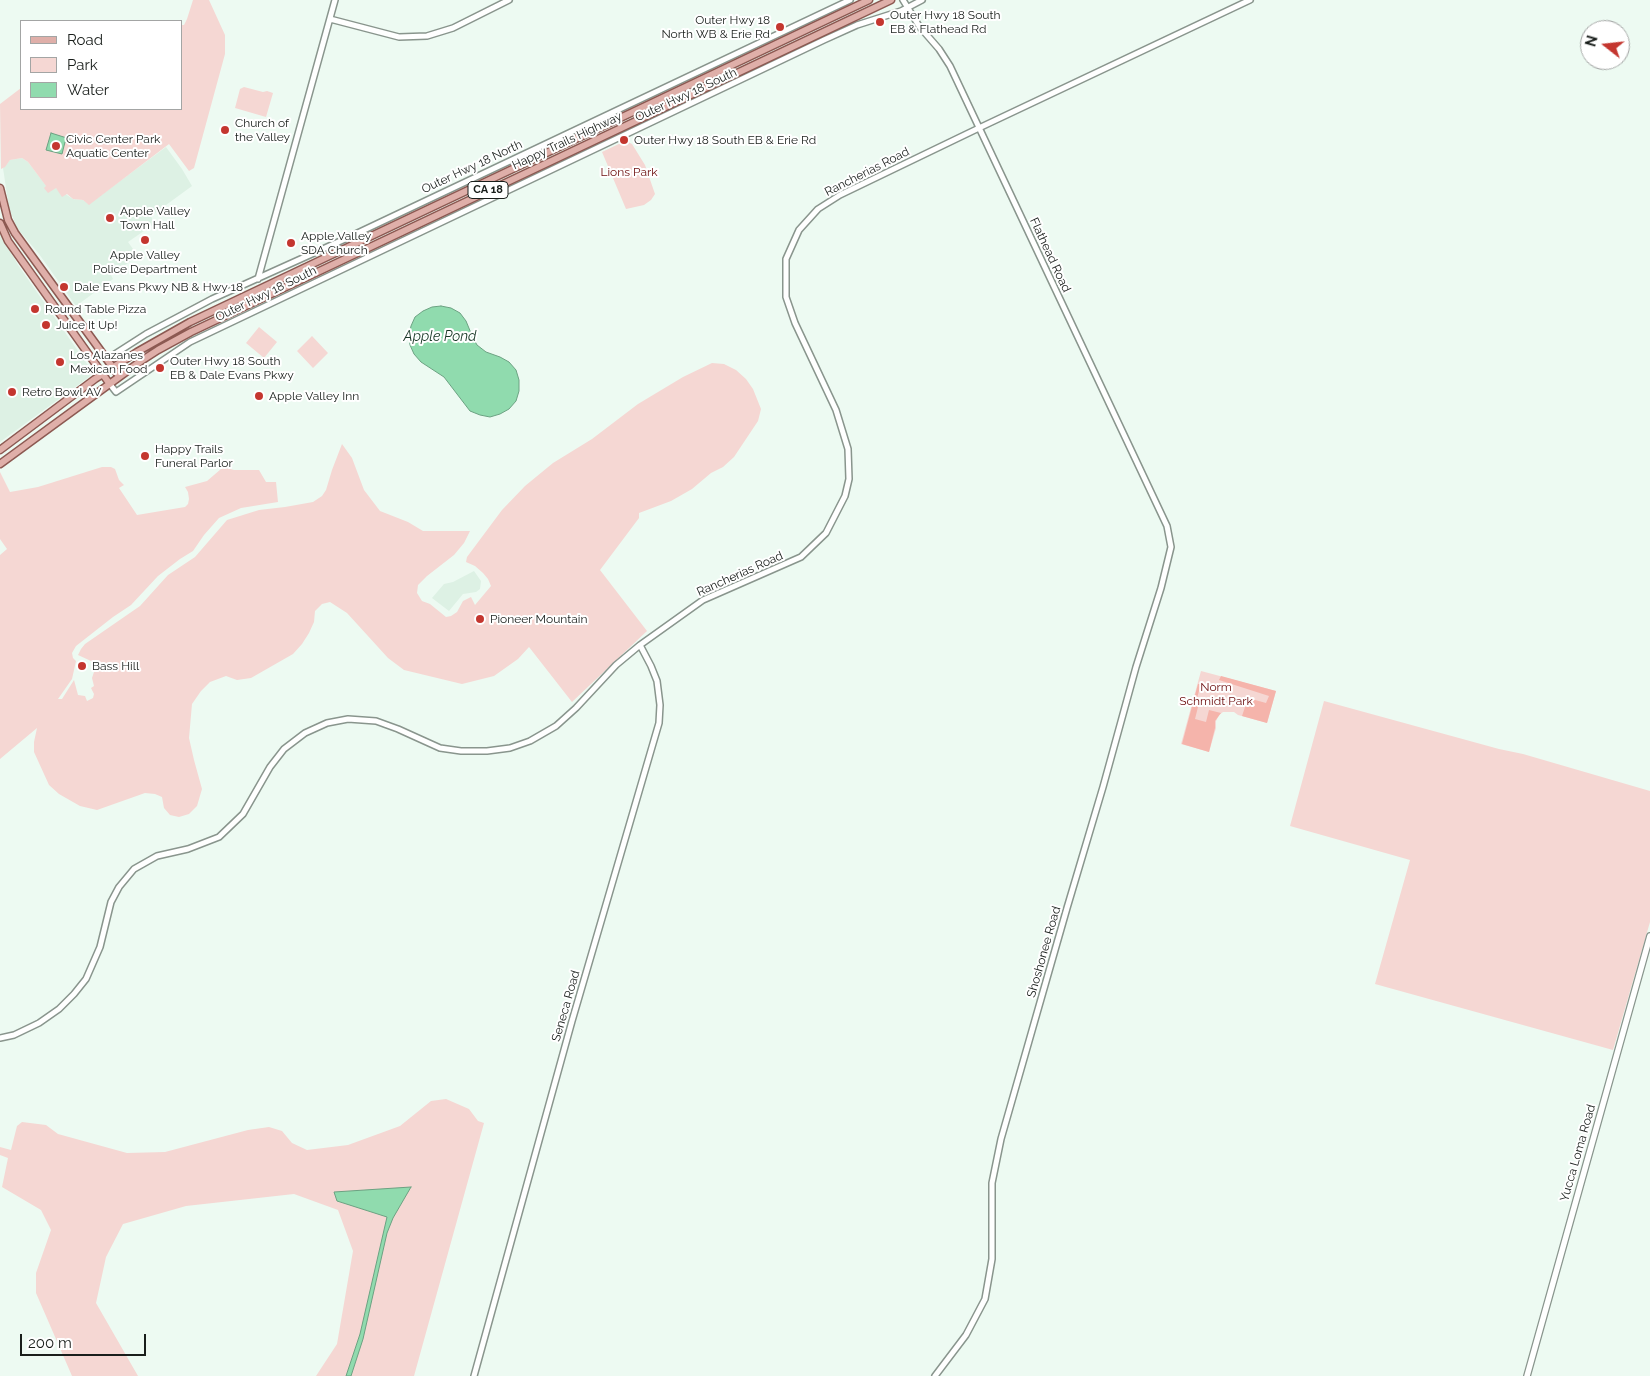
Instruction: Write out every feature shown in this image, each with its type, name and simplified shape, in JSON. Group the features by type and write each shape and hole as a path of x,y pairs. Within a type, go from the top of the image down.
{"main road":[{"name":"Happy Trails Highway","path":"0,450 103,374 136,352 190,322 869,0"},
{"name":"Happy Trails Highway","path":"0,464 109,383 158,350 191,332 892,0"},
{"path":"0,188 5,211 14,233 120,376"},
{"path":"0,223 8,241 109,383"},
{"name":"Yucca Loma Road","path":"1527,1376 1650,936"}],"street":[{"path":"258,278 335,0"},
{"path":"330,19 399,37 427,36 453,28 509,0"},
{"name":"Outer Hwy 18 North","path":"107,359 180,315 850,0"},
{"name":"Flathead Road","path":"903,0 919,26 939,49 950,66 1167,526"},
{"name":"Outer Hwy 18 South","path":"109,383 116,392 125,384 190,342 216,329 824,40 858,25 907,8 922,0"},
{"name":"Rancherias Road","path":"0,1038 14,1035 39,1023 60,1009 86,979 100,947 111,902 119,887 134,869 157,856 188,849 219,837 243,814 270,768 284,749 305,733 327,723 348,719 376,721 398,728 440,748 460,751 487,751 510,748 530,741 556,726 576,708 616,665 640,645 703,600 801,557 826,533 839,510 849,479 848,449 836,410 795,323 786,297 786,259 799,230 818,209 865,183 1250,0"},
{"path":"120,376 125,384"},
{"name":"Shoshonee Road","path":"935,1376 966,1335 984,1299 992,1259 992,1183 1000,1140 1136,667 1161,588 1171,547 1167,526"},
{"name":"Seneca Road","path":"474,1376 569,1030 659,723 660,705 656,681 651,666 640,645"}],"shaded area":[{"path":"166,147 192,186 151,216 154,224 128,242 138,256 111,275 113,279 76,306 39,254 17,228 9,208 3,168 10,160 22,158 28,162 47,187 56,188 73,199 83,200 89,204"},
{"path":"0,232 18,265 92,371 89,377 0,442"},
{"path":"474,571 481,581 480,589 476,592 463,594 449,611 432,598 444,584 453,582"},
{"path":"1221,676 1276,691 1267,723 1242,716 1248,698 1266,703 1269,696 1219,680"},
{"path":"1198,684 1201,684 1197,698 1200,699 1195,719 1206,722 1209,710 1221,713 1215,721 1209,752 1182,744"}],"green space":[{"path":"193,0 209,0 225,35 225,54 194,168 189,171 169,144 89,205 83,200 73,199 67,194 62,197 56,188 48,193 44,188 46,186 28,162 22,158 10,160 1,169 0,104 20,89 20,110 182,110 182,25 184,25"},
{"path":"244,87 273,93 266,117 235,108 240,89"},
{"name":"Lions Park","path":"623,142 632,144 645,165 655,194 644,205 626,209 602,152"},
{"path":"259,327 277,342 264,358 246,343"},
{"path":"312,336 328,353 313,368 297,351"},
{"path":"712,363 724,364 736,370 746,379 753,389 761,409 758,421 734,457 723,467 711,473 692,489 671,501 639,513 639,518 600,570 647,631 572,702 529,647 518,659 494,676 462,684 404,670 388,658 347,613 330,602 322,604 315,611 314,622 309,633 293,654 251,678 237,680 226,676 210,682 192,704 189,738 202,789 197,806 189,814 179,817 170,815 164,808 162,797 145,793 97,810 80,806 59,794 49,785 34,752 37,728 0,759 0,555 7,549 0,539 0,472 10,492 38,487 102,467 111,467 115,469 119,480 124,485 119,488 137,515 185,507 189,499 185,487 207,481 221,469 259,470 266,482 276,482 278,502 241,508 219,518 193,551 158,576 131,605 76,646 72,653 76,661 72,679 58,699 62,699 74,680 78,695 85,696 87,701 93,698 94,694 91,688 94,686 92,678 95,669 91,661 78,655 85,644 140,606 168,575 195,557 227,520 259,510 313,502 322,496 326,490 342,444 352,458 364,490 380,511 408,522 423,531 470,531 464,543 454,555 418,585 417,593 422,601 430,604 446,617 451,616 457,612 463,601 471,597 475,605 491,586 483,573 475,566 466,562 467,557 502,510 525,486 553,463 592,439 638,404 683,377"},
{"name":"Norm Schmidt Park","path":"1201,671 1276,691 1267,723 1238,715 1234,712 1223,712 1216,721 1216,728 1209,752 1181,744"},
{"path":"1324,701 1523,754 1650,791 1650,922 1613,1050 1375,984 1410,860 1290,826"},
{"path":"446,1099 469,1109 478,1121 484,1123 414,1376 316,1376 337,1344 353,1251 338,1210 294,1194 186,1206 123,1224 106,1257 96,1303 138,1376 72,1376 36,1293 36,1273 51,1230 41,1210 2,1187 8,1158 0,1155 0,1147 11,1150 17,1126 22,1122 46,1125 58,1134 127,1153 165,1152 248,1130 269,1127 282,1131 292,1143 307,1150 348,1145 400,1126 431,1101"}],"water":[{"path":"51,133 70,139 69,143 65,142 62,154 46,150"},
{"name":"Apple Pond","path":"432,307 451,308 460,313 466,321 477,345 486,352 509,362 516,370 519,380 519,391 516,401 509,409 490,417 470,411 444,377 421,362 414,354 409,336 415,317"},
{"path":"411,1187 393,1218 387,1233 363,1339 351,1376 346,1376 360,1334 387,1217 337,1201 334,1192"}],"place":[{"name":"Outer Hwy 18 South EB & Flathead Rd","path":"880,22"},
{"name":"Outer Hwy 18 North WB & Erie Rd","path":"780,27"},
{"name":"Church of the Valley","path":"225,130"},
{"name":"Outer Hwy 18 South EB & Erie Rd","path":"624,140"},
{"name":"Civic Center Park Aquatic Center","path":"56,146"},
{"name":"Apple Valley Town Hall","path":"110,218"},
{"name":"Apple Valley Police Department","path":"145,240"},
{"name":"Apple Valley SDA Church","path":"291,243"},
{"name":"Dale Evans Pkwy NB & Hwy 18","path":"64,287"},
{"name":"Round Table Pizza","path":"35,309"},
{"name":"Juice It Up!","path":"46,325"},
{"name":"Los Alazanes Mexican Food","path":"60,362"},
{"name":"Outer Hwy 18 South EB & Dale Evans Pkwy","path":"160,368"},
{"name":"Retro Bowl AV","path":"12,392"},
{"name":"Apple Valley Inn","path":"259,396"},
{"name":"Happy Trails Funeral Parlor","path":"145,456"},
{"name":"Pioneer Mountain","path":"480,619"},
{"name":"Bass Hill","path":"82,666"}]}
